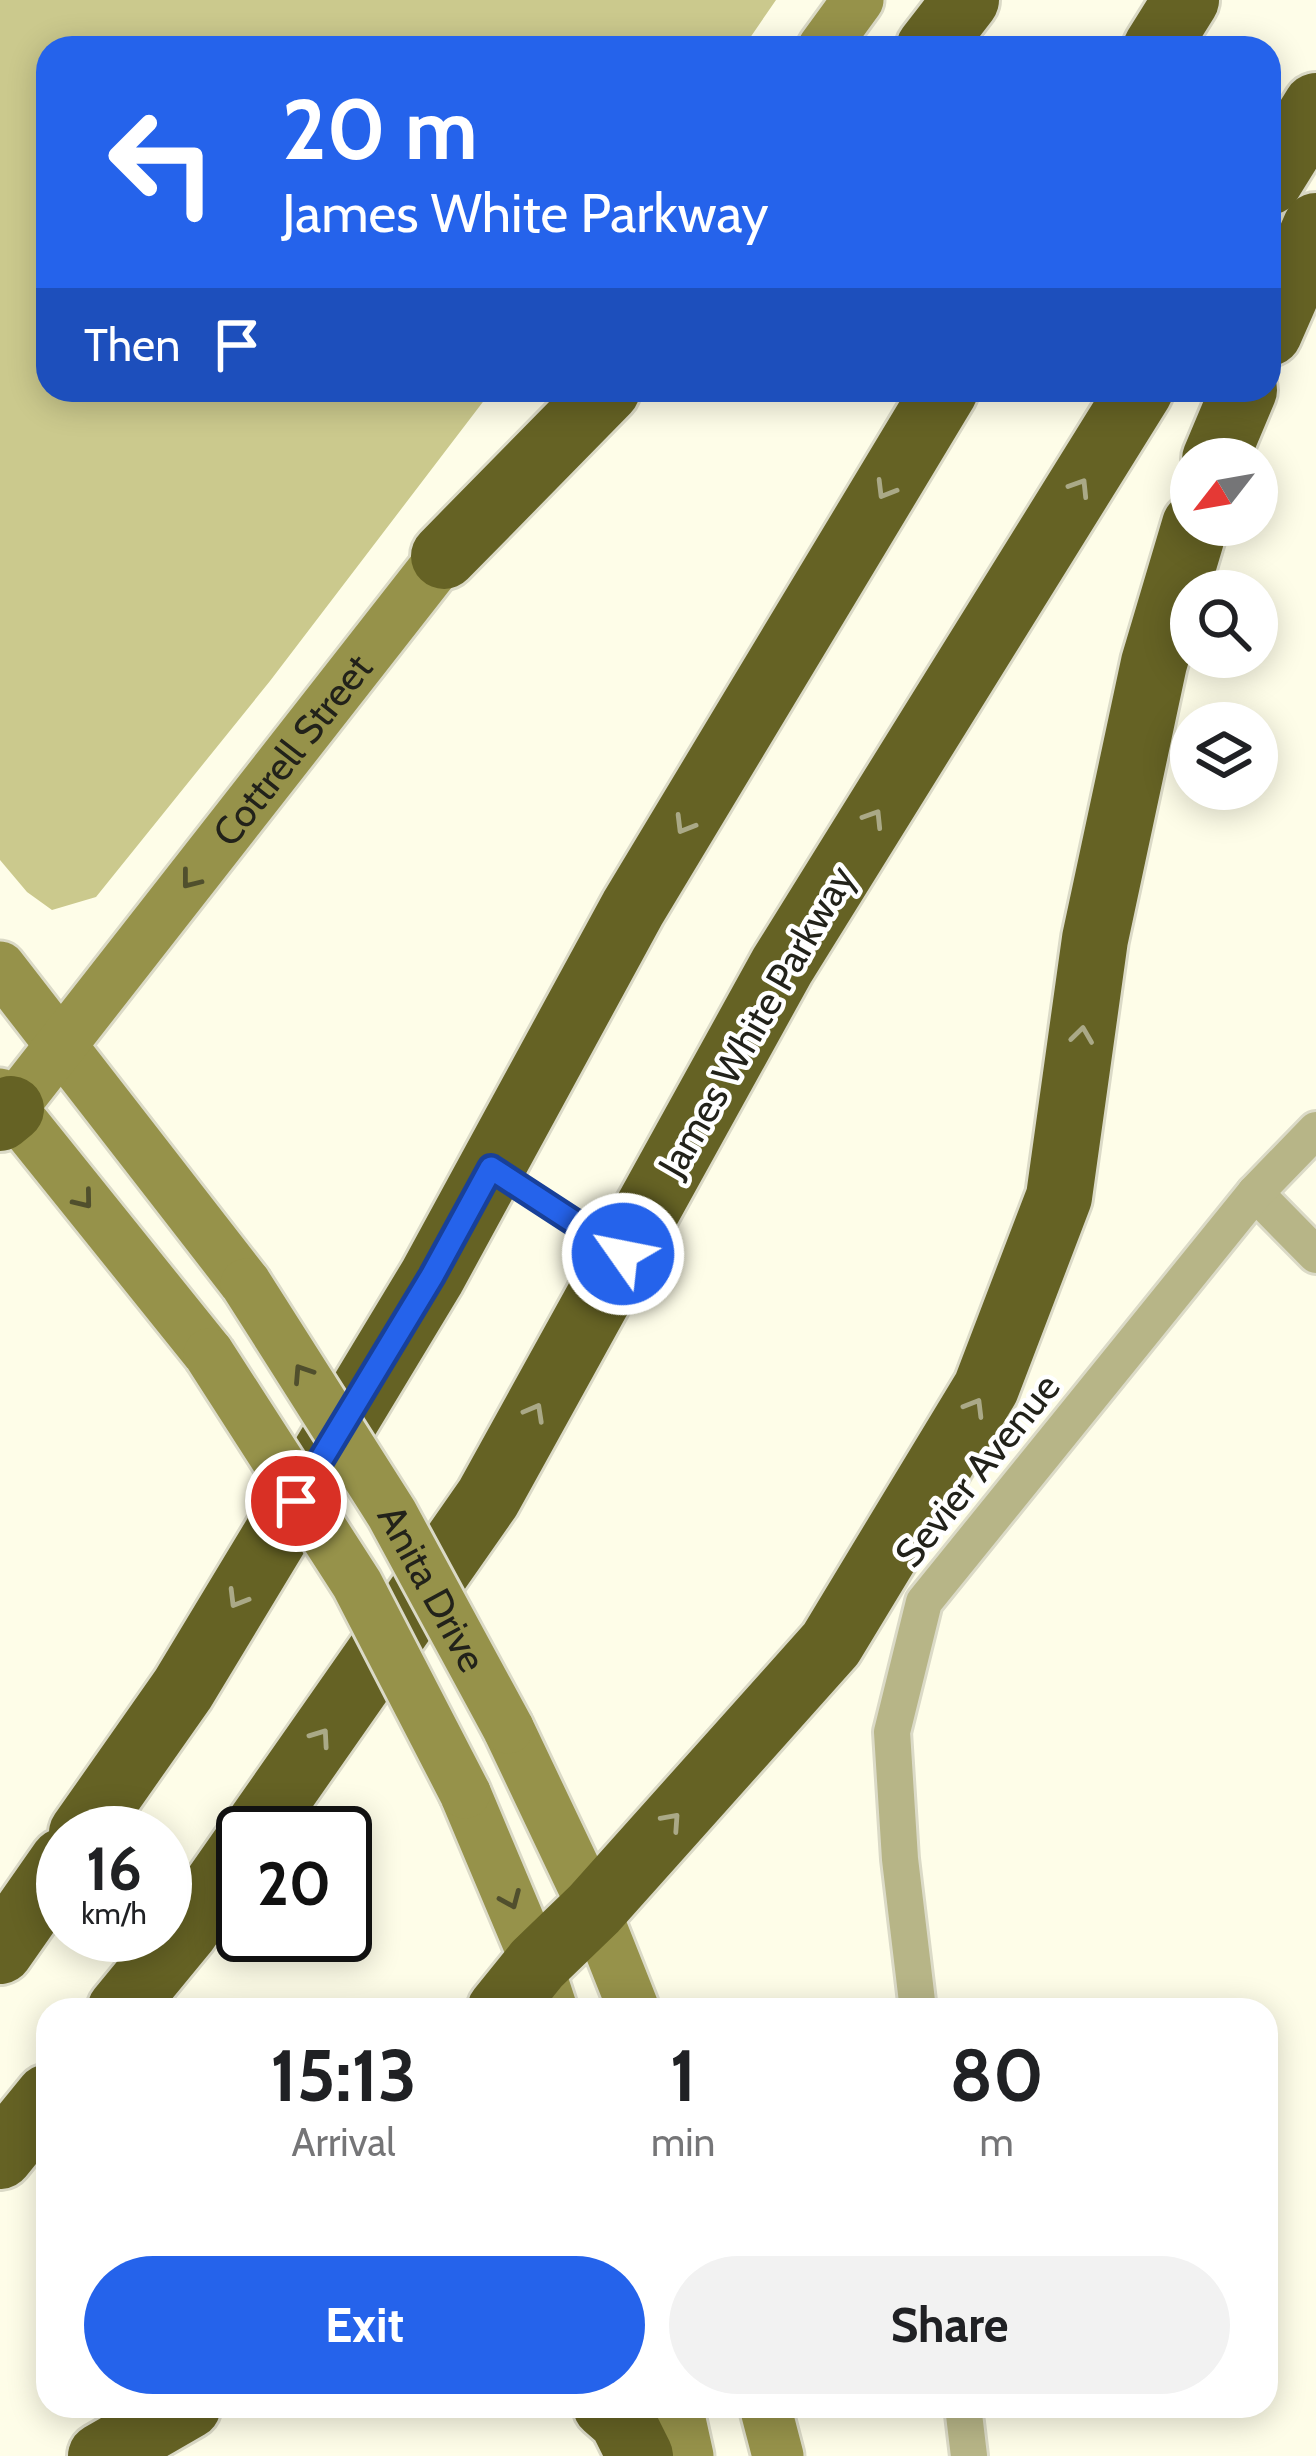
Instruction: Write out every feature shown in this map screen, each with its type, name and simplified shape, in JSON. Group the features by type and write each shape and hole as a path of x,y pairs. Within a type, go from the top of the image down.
{"highway":[{"path":"938,36 965,0"},
{"path":"1164,36 1186,0"},
{"path":"1281,163 1316,106"},
{"path":"1281,306 1316,226"},
{"path":"444,556 596,402"},
{"path":"101,1806 183,1689 432,1276 633,908 938,402"},
{"name":"James White Parkway","path":"273,1806 488,1498 782,966 1133,402"},
{"path":"1224,438 1239,402"},
{"path":"530,1995 594,1909 831,1644 986,1388 1059,1197 1095,939 1154,663 1190,546"},
{"path":"130,1998 216,1887"},
{"path":"0,1952 36,1900"},
{"path":"0,2156 36,2112"},
{"path":"48,2456 93,2418"},
{"path":"101,2456 167,2418"},
{"path":"620,2418 640,2456"}],"main road":[{"path":"832,36 858,0"},
{"name":"Cottrell Street","path":"4,1107 60,1046 560,402"},
{"name":"Anita Drive","path":"0,968 246,1284 392,1514 508,1728 594,1909 629,1998"},
{"name":"Anita Drive","path":"4,1107 209,1354 357,1584 465,1792 530,1995"},
{"path":"680,2418 688,2456"},
{"path":"768,2418 778,2456"}],"street":[{"name":"Sevier Avenue","path":"917,1998 900,1859 892,1732 924,1602 1255,1192 1316,1130"},
{"path":"1255,1192 1316,1255"},
{"path":"964,2418 969,2456"}],"lane":[{"path":"491,1168 623,1254"}],"shaded area":[{"path":"0,0 776,0 751,36 36,36 36,402 483,402 270,681 96,897 52,910 27,892 0,860"}],"route":[{"path":"296,1501 432,1276 491,1168 623,1254"}]}
